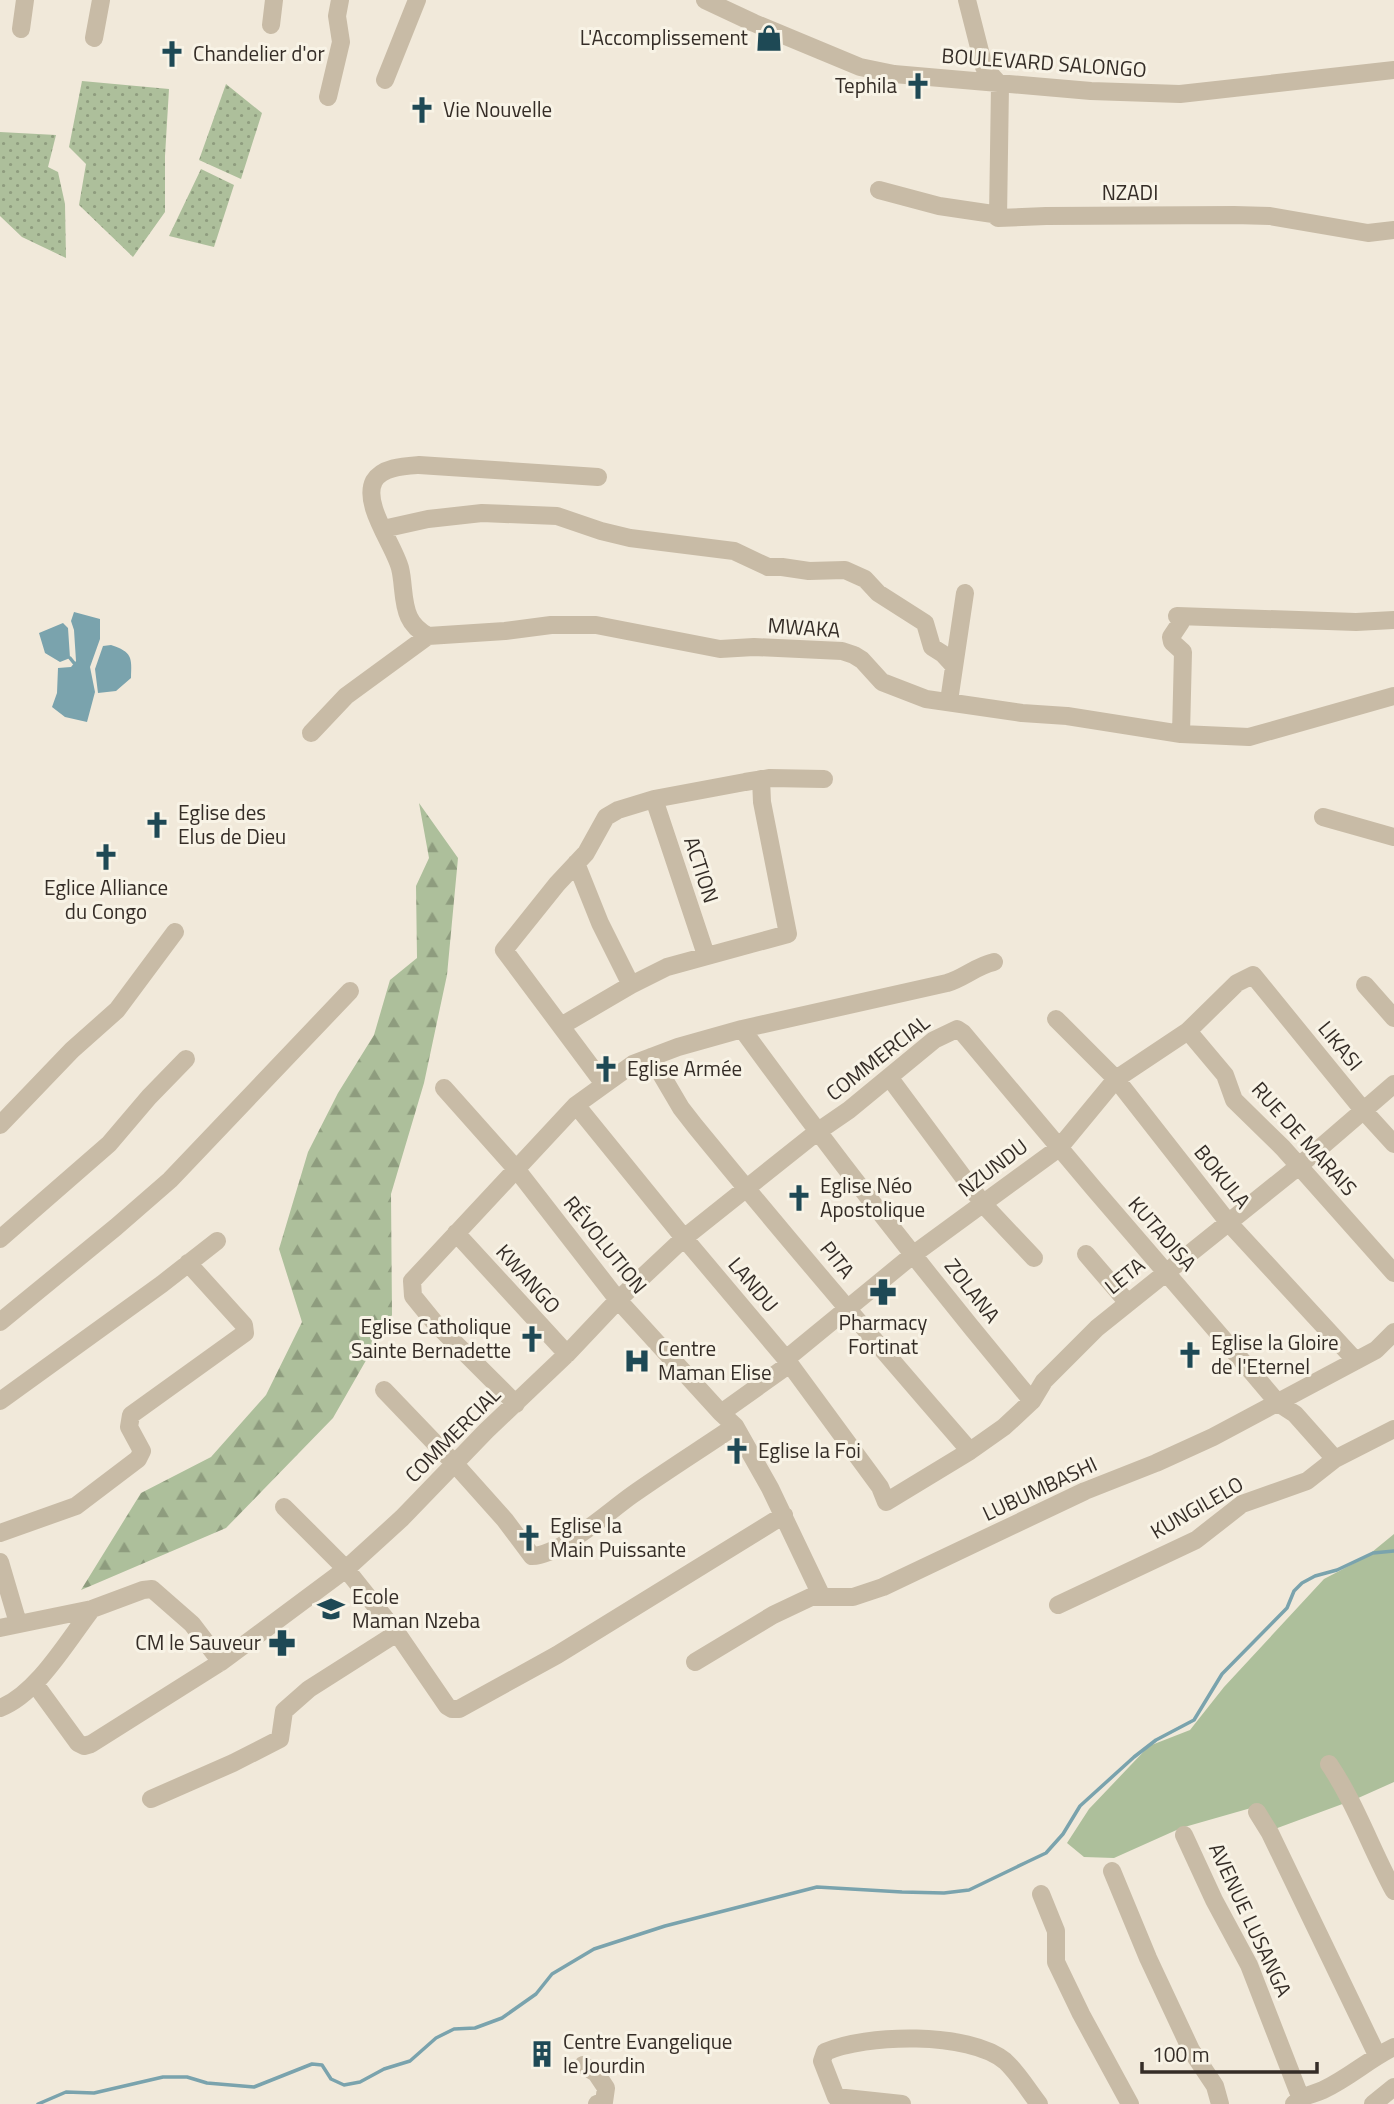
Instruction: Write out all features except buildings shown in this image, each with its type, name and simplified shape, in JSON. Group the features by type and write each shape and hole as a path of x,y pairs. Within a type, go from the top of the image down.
{"street":[{"path":"21,29 25,0"},
{"path":"94,38 101,0"},
{"path":"271,25 274,0"},
{"path":"328,97 341,42 337,16 340,0"},
{"path":"385,80 416,0"},
{"name":"BOULEVARD SALONGO","path":"705,0 875,72 1000,85 1091,92 1180,94 1394,70"},
{"path":"967,0 984,67 1000,85 998,218"},
{"name":"NZADI","path":"879,190 939,206 993,214 998,218 1269,216 1368,233 1394,230"},
{"path":"311,733 346,696 428,636 417,629 408,615 400,569 371,500 373,482 383,472 419,465 598,477"},
{"path":"383,529 428,519 482,513 557,516 630,538 734,551 768,568 845,570 865,579 878,593 925,623 932,647 954,666"},
{"path":"949,701 964,593"},
{"path":"1181,734 1183,652 1172,642 1171,637 1181,622 1177,616 1356,622 1394,620"},
{"name":"MWAKA","path":"428,636 551,625 596,625 720,649 754,647 842,651 862,660 882,682 926,699 1022,713 1067,716 1181,734 1248,737 1394,696"},
{"path":"604,1084 504,950 586,853 606,817 618,810 654,799 761,779 824,779"},
{"path":"561,1026 667,967 788,934 762,802 761,779"},
{"name":"ACTION","path":"654,799 706,955"},
{"path":"1323,817 1394,837"},
{"path":"576,863 600,923 631,985"},
{"path":"0,1125 72,1050 117,1010 175,932"},
{"path":"516,1404 435,1323 413,1296 411,1287 415,1277 576,1105 633,1064 651,1057 742,1029 958,980 979,966 994,962"},
{"name":"NZUNDU","path":"721,1413 787,1366 786,1359 915,1254 984,1205 1017,1176 1059,1148 1116,1079 1188,1031 1237,983 1253,975"},
{"name":"LIKASI","path":"1253,975 1394,1144"},
{"path":"1365,985 1394,1018"},
{"path":"0,1322 170,1180 351,990"},
{"name":"BOKULA","path":"1056,1019 1116,1079 1228,1222 1356,1361"},
{"name":"ZOLANA","path":"742,1029 876,1208 1032,1401"},
{"name":"COMMERCIAL","path":"35,1684 78,1743 84,1746 220,1662 345,1569 402,1518 618,1300 684,1238 817,1132 849,1110 934,1040 951,1030 963,1032"},
{"name":"RUE DE MARAIS","path":"1188,1031 1225,1075 1234,1100 1299,1166 1394,1273"},
{"name":"KUTADISA","path":"963,1032 1278,1403 1295,1414 1335,1459"},
{"name":"PITA","path":"651,1057 681,1108 846,1309 970,1451"},
{"path":"0,1239 109,1144 186,1059"},
{"path":"889,1077 984,1205 1034,1258"},
{"name":"LETA","path":"886,1502 970,1451 1003,1427 1032,1401 1044,1381 1097,1328 1299,1166 1394,1084"},
{"name":"RÉVOLUTION","path":"444,1088 517,1170 618,1300 735,1426 784,1515 822,1597"},
{"name":"LANDU","path":"576,1105 786,1359 880,1487 886,1502"},
{"name":"KWANGO","path":"456,1233 567,1354"},
{"path":"0,1401 80,1345 216,1241"},
{"path":"1086,1254 1128,1303"},
{"path":"0,1533 76,1506 142,1454 129,1427 131,1415 246,1330 188,1263"},
{"name":"LUBUMBASHI","path":"695,1662 773,1615 811,1597 853,1597 883,1587 1085,1491 1213,1437 1376,1350 1394,1332"},
{"path":"384,1390 505,1520 532,1556 541,1556 561,1546 735,1426"},
{"name":"KUNGILELO","path":"1058,1605 1196,1540 1242,1504 1307,1481 1335,1459 1394,1429"},
{"path":"284,1507 345,1569 397,1633 447,1706 452,1709 459,1709 557,1654 784,1515"},
{"path":"0,1562 18,1623"},
{"path":"0,1628 92,1609 152,1589 192,1624 220,1662"},
{"path":"0,1708 9,1705 35,1684 92,1609"},
{"path":"151,1798 233,1763 279,1739 284,1711 309,1689 397,1633"},
{"path":"1329,1765 1346,1789 1377,1861 1394,1891"},
{"path":"1257,1812 1270,1833 1377,2055"},
{"name":"AVENUE LUSANGA","path":"1184,1835 1214,1900 1250,1965 1299,2102"},
{"path":"1112,1871 1148,1958 1191,2050 1216,2086 1220,2104"},
{"path":"1041,1894 1056,1931 1056,1962 1130,2104"},
{"path":"902,2104 836,2097 822,2061 825,2052 842,2045 892,2040 948,2041 973,2046 991,2052 1004,2061 1039,2104"},
{"path":"1299,2102 1340,2081 1364,2067 1377,2055 1394,2047"},
{"path":"583,2065 596,2073 606,2088 604,2102 597,2104"},
{"path":"1373,2104 1394,2087"}],"green space":[{"path":"82,81 169,89 165,212 133,257 79,205 86,164 69,147"},
{"path":"226,84 262,113 241,179 199,160"},
{"path":"0,132 56,135 48,167 58,172 65,204 66,258 22,237 0,216"},
{"path":"201,169 234,185 214,247 169,236"},
{"path":"419,803 458,858 447,975 424,1083 391,1194 392,1315 333,1418 226,1528 81,1590 141,1493 211,1457 266,1395 302,1322 279,1249 308,1152 338,1093 374,1035 390,980 417,958 416,886 429,858"},
{"path":"1394,1534 1394,1782 1272,1830 1258,1806 1181,1828 1114,1858 1084,1857 1067,1843 1089,1809 1149,1746 1190,1730 1224,1687 1324,1579 1366,1557"}],"water":[{"path":"74,612 100,619 100,639 90,667 95,692 87,722 65,717 52,707 57,693 58,668 71,667 76,661 71,621"},
{"path":"63,623 68,628 70,658 60,662 45,653 39,633"},
{"path":"111,645 129,656 131,678 116,691 98,693 95,669 103,646"}],"waterway":[{"path":"70,658 74,663"},
{"path":"38,2104 66,2092 94,2093 163,2077 187,2077 207,2083 254,2087 312,2064 322,2065 331,2079 344,2085 360,2082 384,2069 410,2061 436,2038 454,2029 475,2028 502,2018 536,1994 552,1974 594,1949 665,1926 817,1887 944,1893 969,1890 1046,1853 1063,1834 1080,1806 1134,1757 1156,1740 1194,1720 1222,1674 1287,1608 1294,1591 1302,1583 1373,1553 1394,1551"}],"place":[{"name":"L'Accomplissement","path":"769,38"},
{"name":"Chandelier d'or","path":"172,54"},
{"name":"Tephila","path":"918,86"},
{"name":"Vie Nouvelle","path":"422,110"},
{"name":"Eglise des Elus de Dieu","path":"157,825"},
{"name":"Eglice Alliance du Congo","path":"106,857"},
{"name":"Eglise Armée","path":"606,1069"},
{"name":"Eglise Néo Apostolique","path":"799,1198"},
{"name":"Pharmacy Fortinat","path":"883,1292"},
{"name":"Eglise Catholique Sainte Bernadette","path":"532,1339"},
{"name":"Eglise la Gloire de l'Eternel","path":"1190,1355"},
{"name":"Centre Maman Elise","path":"637,1361"},
{"name":"Eglise la Foi","path":"737,1451"},
{"name":"Eglise la Main Puissante","path":"529,1538"},
{"name":"Ecole Maman Nzeba","path":"331,1609"},
{"name":"CM le Sauveur","path":"282,1643"},
{"name":"Centre Evangelique le Jourdin","path":"542,2054"}]}
